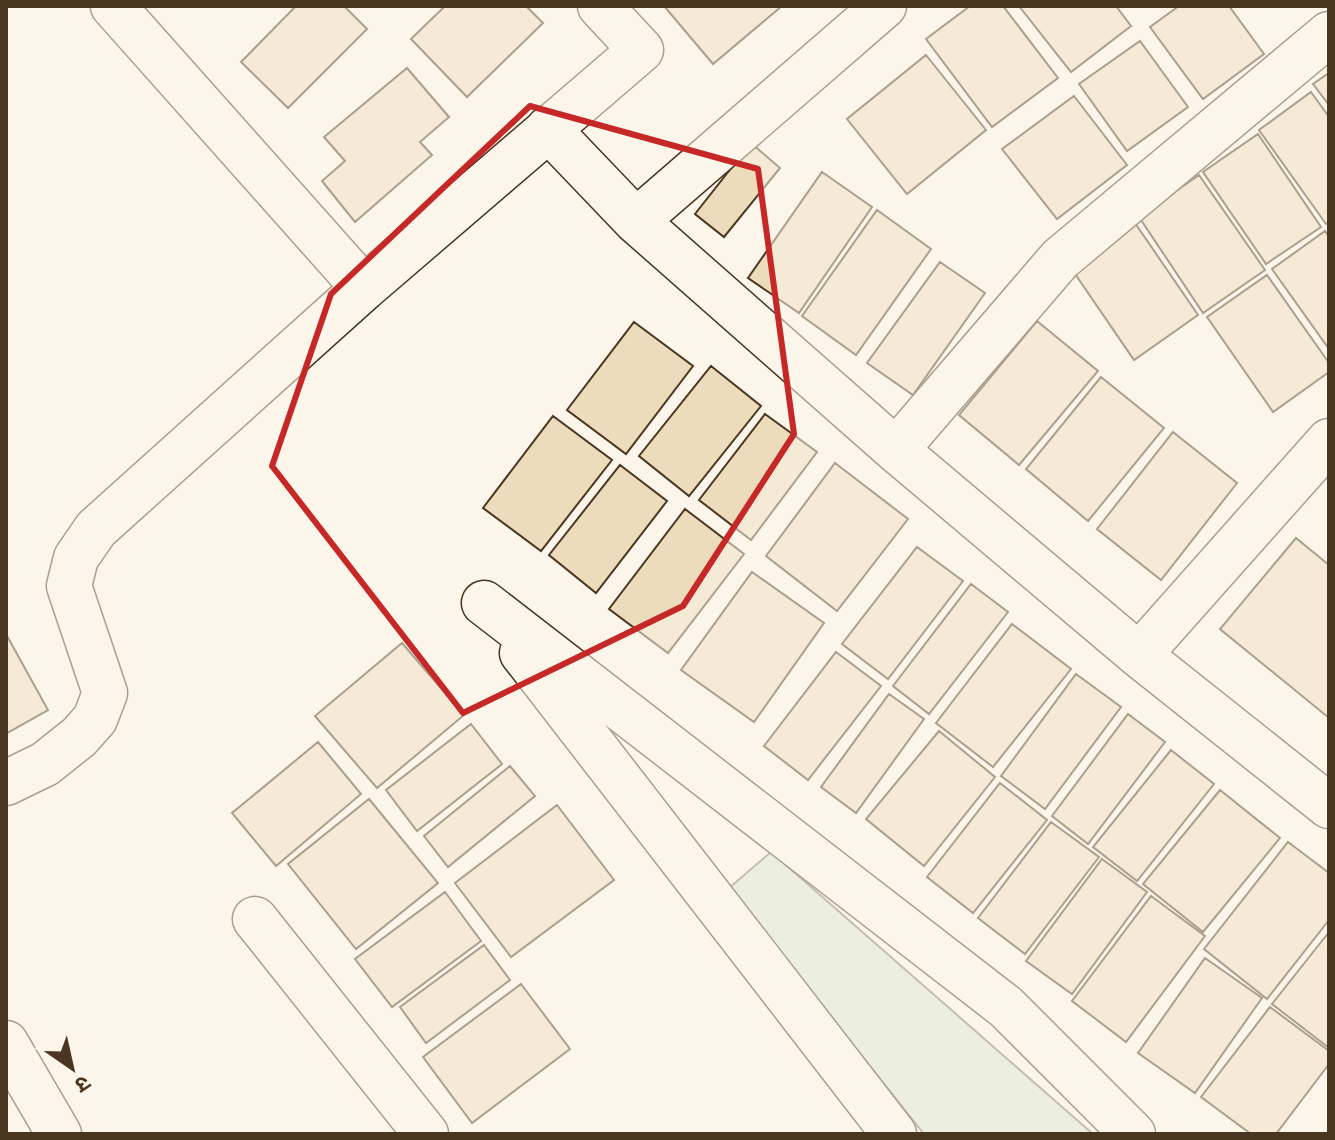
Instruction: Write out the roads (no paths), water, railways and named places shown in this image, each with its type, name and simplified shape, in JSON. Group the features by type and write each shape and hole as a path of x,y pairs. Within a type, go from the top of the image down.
{"street":[{"path":"113,6 364,288"},
{"path":"6,783 45,764 79,737 95,719 105,693 69,586 76,558 96,529 364,288 641,50 600,6"},
{"path":"636,221 884,6"},
{"path":"896,450 1060,259 1329,34"},
{"path":"548,129 636,221 896,450 1139,655 1329,806"},
{"path":"1139,655 1329,441"},
{"path":"894,1134 484,603 1006,1007 1133,1134"},
{"path":"255,919 426,1134"},
{"path":"6,1043 59,1134"}]}
